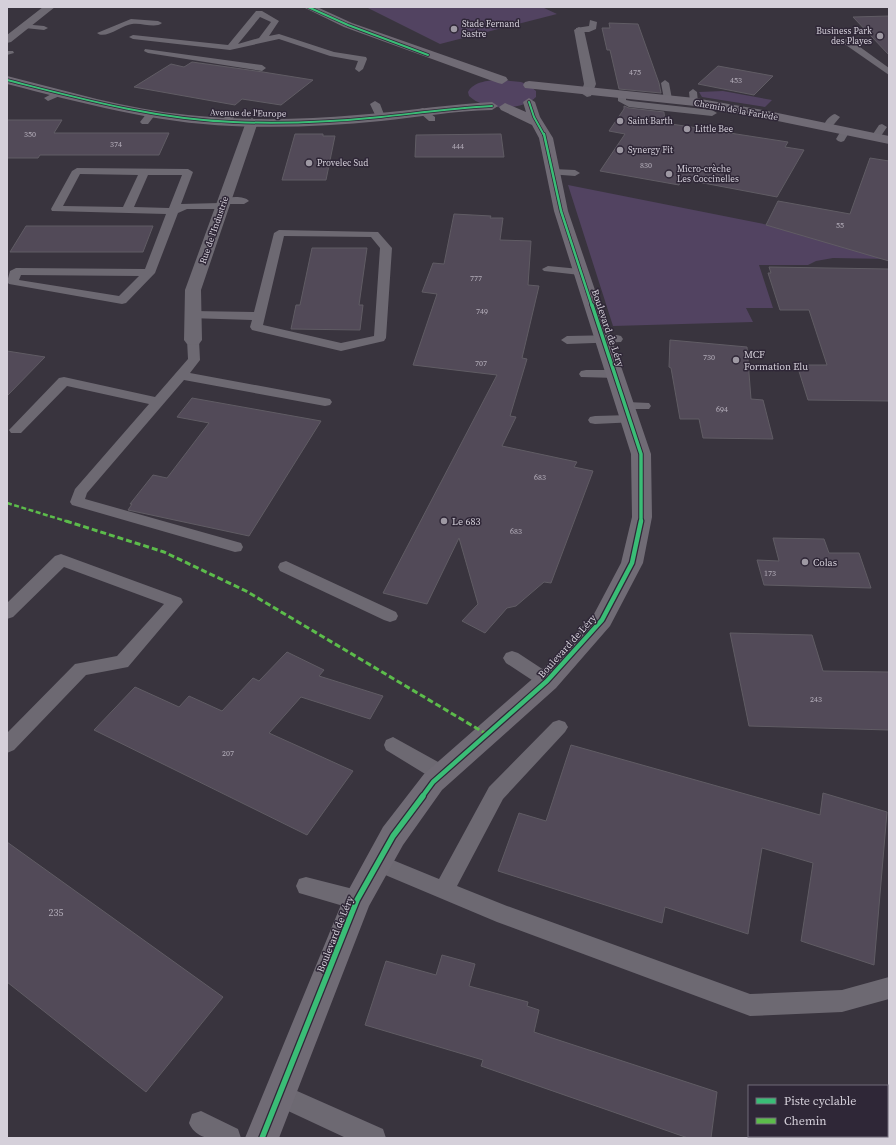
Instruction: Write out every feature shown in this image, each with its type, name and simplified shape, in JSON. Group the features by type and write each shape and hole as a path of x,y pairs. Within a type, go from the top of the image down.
{"street":[{"path":"11,38 26,31 50,7"},
{"path":"308,7 348,25 428,55 474,83 487,81 510,81"},
{"path":"579,30 590,84 584,92"},
{"name":"Chemin de la Farlède","path":"428,55 510,81 529,85 584,92 668,99 693,97 713,111 831,122 843,135 884,138"},
{"name":"Avenue de l'Europe","path":"7,80 53,96 148,118 188,120 229,117 252,122 346,124 380,117 492,106"},
{"name":"Boulevard de Léry","path":"262,1138 357,900 393,836 433,782 547,681 602,620 632,563 642,517 642,454 634,410 616,374 610,339 580,272 561,211 564,172 530,108 536,91 529,85"},
{"name":"Chemin de la Farlède","path":"505,107 532,100 584,92"},
{"name":"Avenue de l'Europe","path":"431,113 469,96 477,102 492,106"},
{"path":"492,106 505,107 538,123"},
{"name":"Rue de l'Industrie","path":"193,340 193,290 252,122"}],"lane":[{"path":"230,48 259,13 275,21 262,40"},
{"path":"101,33 131,21 158,23"},
{"path":"579,30 590,30 593,27 593,22"},
{"path":"26,31 44,28"},
{"path":"133,37 230,48 279,36 333,54 363,59 359,69"},
{"path":"846,41 889,72"},
{"path":"148,51 262,68"},
{"path":"665,83 668,99"},
{"path":"622,95 622,101 629,104 713,111"},
{"path":"375,104 380,117"},
{"path":"149,273 16,271 13,282 122,300 149,273 173,211 188,172 77,171 56,209 173,211 185,206 244,201"},
{"path":"127,210 144,172"},
{"path":"279,233 374,234 386,248 380,338 340,347 256,327 259,316 279,233"},
{"path":"548,270 580,272"},
{"path":"193,315 259,316"},
{"path":"567,340 610,339"},
{"path":"193,340 194,360 80,492 77,502 235,547"},
{"path":"586,374 616,374"},
{"path":"181,375 325,402"},
{"path":"16,430 64,381 158,402"},
{"path":"595,420 634,410"},
{"path":"7,613 61,560 175,602 122,662 80,669 14,727 7,744"},
{"path":"286,567 390,616"},
{"path":"512,658 547,681"},
{"path":"444,890 496,793 560,727"},
{"path":"393,745 442,774"},
{"path":"378,863 504,915 750,1005 842,1001 889,988"},
{"path":"306,886 357,900"},
{"path":"279,1095 374,1138"},
{"path":"201,1123 229,1138"}],"shaded area":[{"name":"Stade Fernand Sastre","path":"366,7 542,7 557,14 440,44"},
{"path":"502,80 521,82 529,85 536,91 536,97 521,105 502,107 483,104 475,101 469,96 468,92 478,83"},
{"path":"723,91 772,100 765,107 702,97 699,92"},
{"path":"568,185 889,249 889,259 833,258 816,261 808,265 759,265 773,308 746,308 753,322 613,326"}],"building":[{"name":"Business Park des Playes","path":"889,16 889,55 853,17"},
{"path":"609,23 638,24 659,83 661,93 619,89 610,50 607,50 602,28 610,28"},
{"path":"192,62 313,80 281,105 242,99 235,105 134,87 171,64 184,67"},
{"path":"718,66 773,76 754,95 698,84"},
{"path":"624,106 629,108 664,112 665,123 788,142 785,147 804,150 777,197 682,179 679,185 600,171 625,134 609,131 624,109"},
{"path":"7,120 62,120 54,133 169,133 159,155 40,155 38,158 7,158"},
{"name":"Provelec Sud","path":"295,134 323,134 323,136 335,136 326,180 282,180"},
{"path":"501,134 504,157 415,157 416,135"},
{"path":"870,158 889,161 889,261 766,225 778,201 850,214"},
{"path":"454,214 503,218 500,240 531,241 528,285 539,286 522,358 527,359 510,416 516,417 502,446 577,462 574,467 593,471 551,583 544,582 516,606 507,608 485,633 462,621 478,604 459,538 427,604 383,593 497,375 413,365 437,294 422,292 433,263 444,264"},
{"path":"26,226 153,226 143,252 10,252"},
{"path":"312,248 367,248 359,305 363,305 360,330 291,329 296,305 300,305"},
{"path":"769,267 889,269 889,401 808,400 797,365 827,365 809,310 780,310 768,273 771,273"},
{"path":"670,340 747,347 751,399 763,400 773,439 703,438 699,419 680,419 671,368 669,367"},
{"path":"7,351 45,357 7,396"},
{"path":"192,398 321,421 249,536 128,510 132,504 130,504 153,475 167,478 209,423 177,417"},
{"name":"Colas","path":"773,538 824,539 829,553 859,553 871,588 764,585 757,560 779,561"},
{"path":"730,633 812,635 823,671 889,672 889,730 749,726"},
{"path":"287,652 324,670 319,676 383,696 370,719 301,697 269,733 353,771 307,835 94,730 135,687 179,707 189,696 222,711 253,678 259,681"},
{"path":"571,745 820,815 823,793 887,812 874,965 801,941 813,863 762,848 748,934 665,907 662,923 498,871 519,813 546,821"},
{"path":"7,842 223,997 146,1092 7,982"},
{"path":"442,955 475,964 469,986 528,1002 527,1006 539,1010 534,1032 717,1092 711,1138 688,1138 481,1066 483,1060 365,1025 386,961 436,975"}],"marked path":[{"path":"7,503 164,552 246,591 488,735"}],"cycle path":[{"path":"308,7 348,25 428,55"},
{"path":"7,80 119,108 164,116 210,121 258,123 333,121 492,106"},
{"path":"262,1138 357,900 393,836 433,782 547,681 602,620 632,563 642,517 641,454 561,211 546,138 534,117 529,102"}],"place":[{"name":"Stade Fernand Sastre","path":"454,29"},
{"name":"Business Park des Playes","path":"880,36"},
{"name":"Saint Barth","path":"620,121"},
{"name":"Little Bee","path":"687,129"},
{"name":"Synergy Fit","path":"620,150"},
{"name":"Provelec Sud","path":"309,163"},
{"name":"Micro-crèche Les Coccinelles","path":"669,174"},
{"name":"MCF Formation Elu","path":"736,360"},
{"name":"Le 683","path":"444,521"},
{"name":"Colas","path":"805,562"}]}
